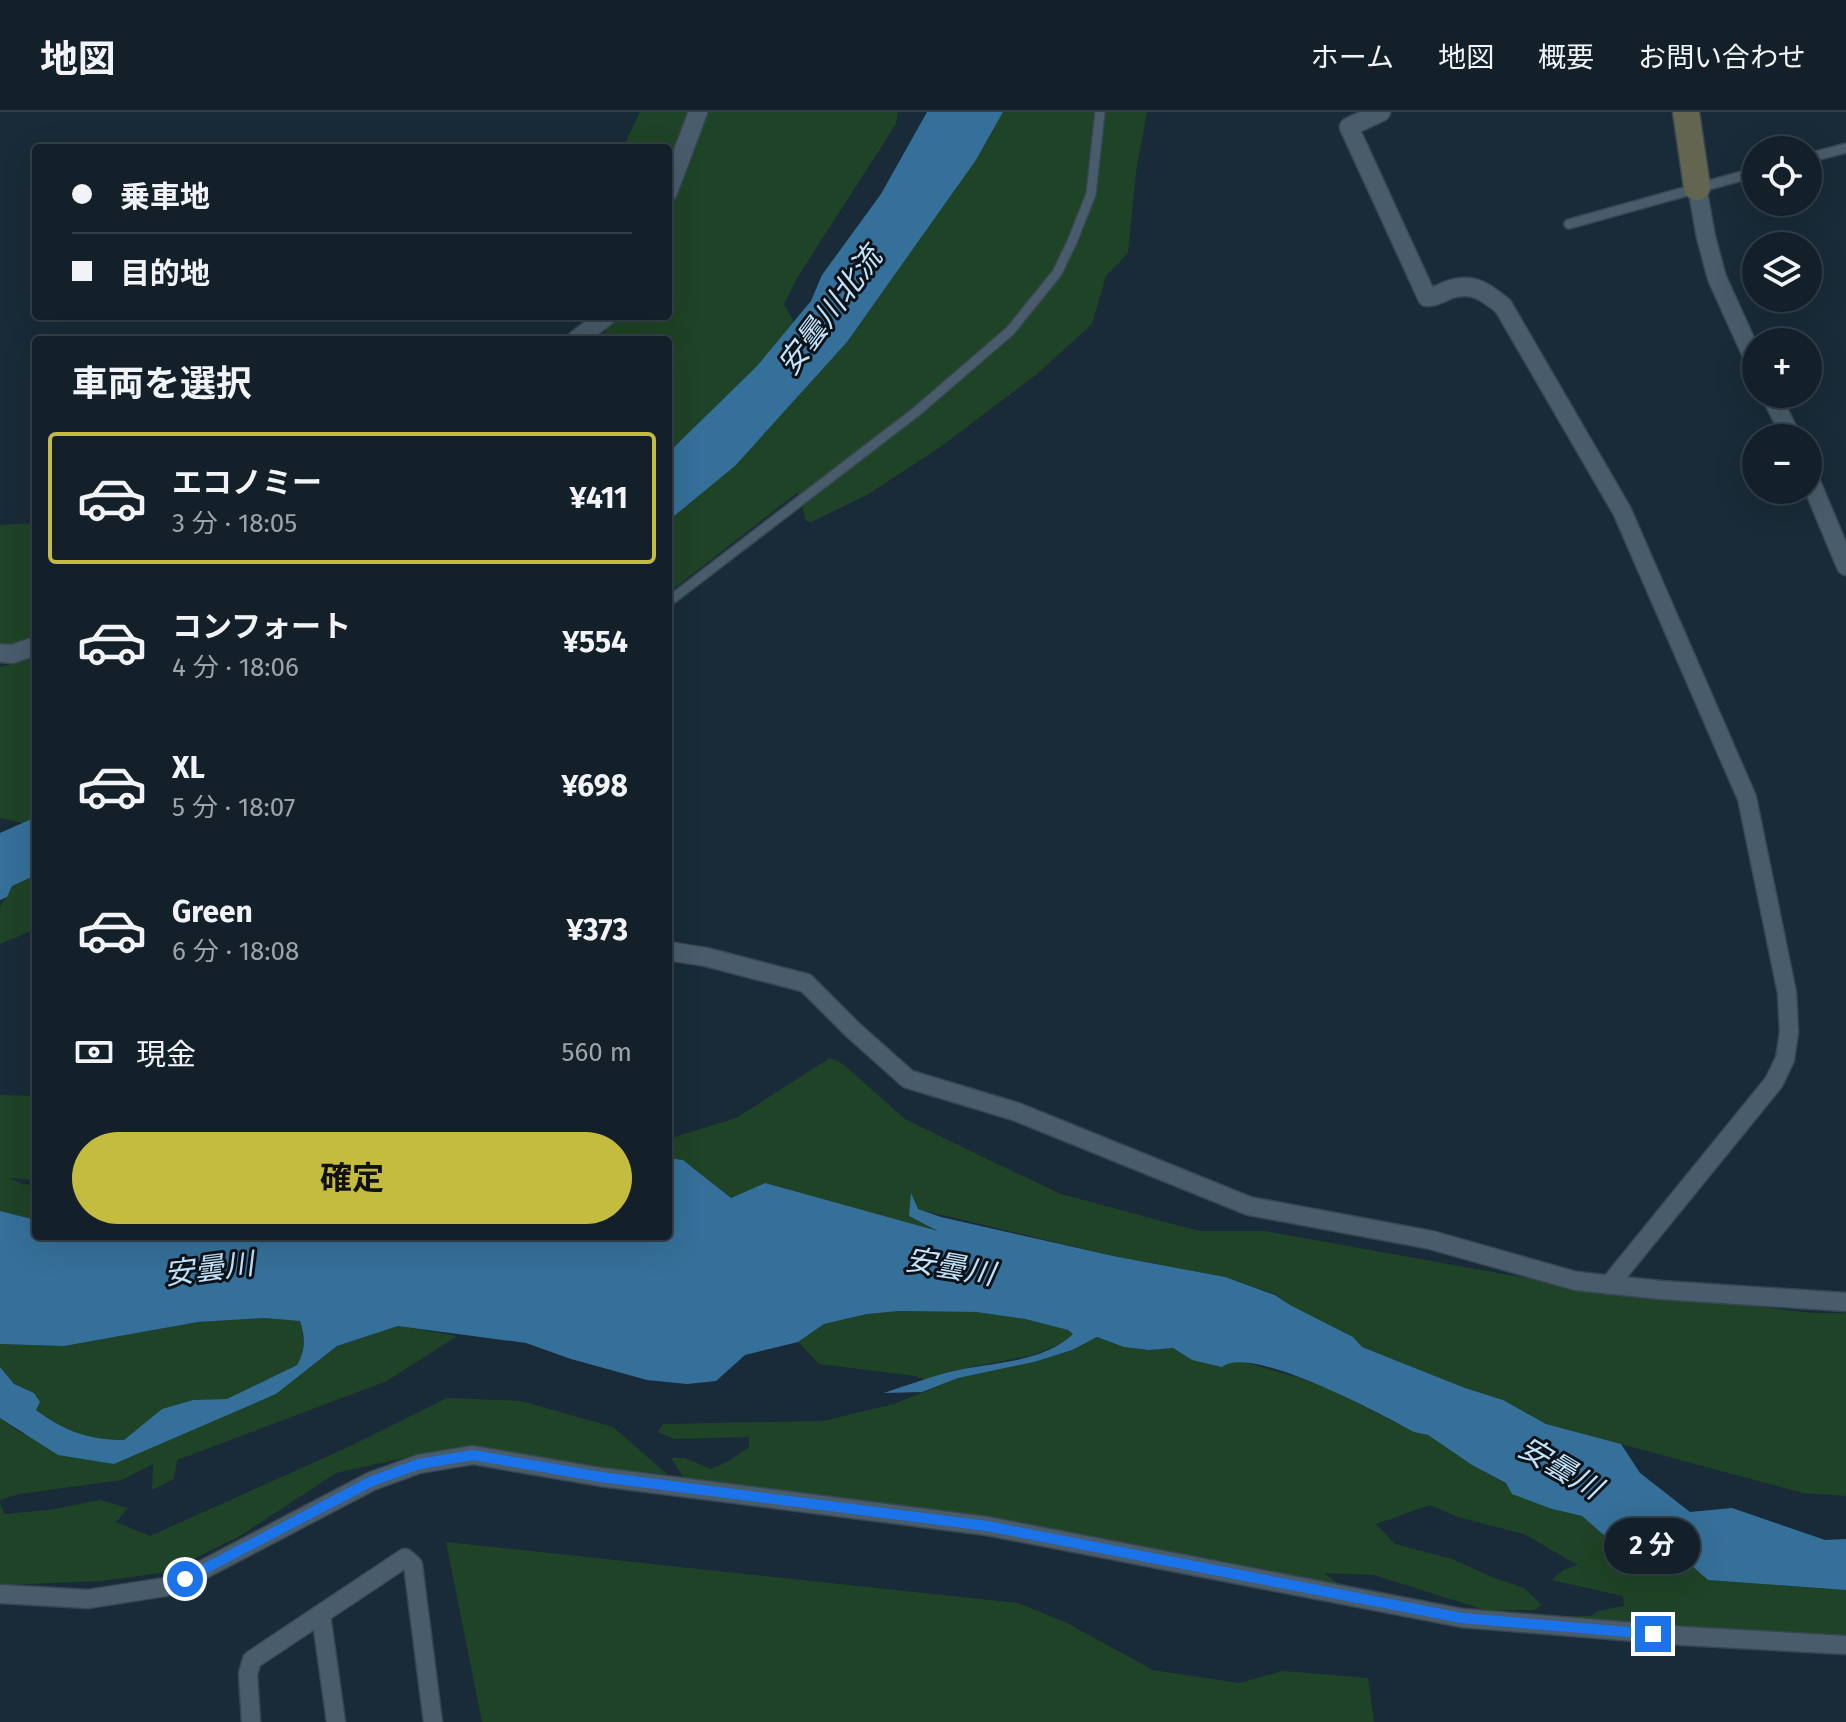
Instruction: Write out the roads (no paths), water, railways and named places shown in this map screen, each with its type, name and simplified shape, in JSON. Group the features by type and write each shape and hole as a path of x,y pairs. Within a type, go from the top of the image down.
{"main road":[{"path":"1686,112 1697,187"}],"street":[{"path":"672,181 698,112"},
{"path":"1381,112 1349,127 1427,297 1464,286 1476,287 1503,306 1622,511 1747,798 1787,993 1789,1032 1785,1059 1774,1082 1609,1285"},
{"path":"1697,187 1717,278 1742,333"},
{"path":"581,336 602,320"},
{"path":"1820,504 1846,566"},
{"path":"0,653 12,654 32,647"},
{"path":"672,952 706,957 806,983 908,1079 1017,1112 1249,1206 1431,1240 1576,1281 1846,1302"},
{"path":"0,1594 88,1599 165,1587 372,1481 419,1464 473,1455 601,1477 987,1526 1462,1618 1846,1645"},
{"path":"251,1722 248,1674 252,1660 405,1558 413,1565 433,1722"},
{"path":"321,1615 336,1722"}],"lane":[{"path":"672,599 916,412 1010,331 1057,273 1072,242 1091,194 1100,112"},
{"path":"1822,154 1846,148"},
{"path":"1569,224 1742,176"}],"water":[{"name":"安曇川北流","path":"927,112 1003,112 976,160 847,342 735,466 672,518 672,449 757,366 811,301 822,275 881,194"},
{"path":"32,819 32,877 12,886 7,897 0,900 0,833"},
{"name":"安曇川","path":"672,1159 683,1160 731,1198 765,1183 938,1231 909,1216 911,1193 918,1209 941,1217 1113,1256 1225,1277 1275,1295 1353,1337 1362,1347 1503,1400 1546,1424 1621,1444 1640,1473 1690,1512 1732,1508 1825,1540 1846,1539 1846,1590 1708,1580 1692,1566 1622,1566 1606,1537 1582,1516 1512,1494 1506,1483 1472,1465 1428,1435 1414,1432 1317,1384 1259,1365 1237,1362 1222,1367 1192,1360 1173,1348 1149,1350 1124,1347 1097,1337 1072,1350 1034,1362 958,1378 922,1392 884,1393 949,1372 1031,1357 1060,1344 1073,1334 1025,1319 976,1312 899,1311 867,1314 824,1324 798,1342 745,1355 716,1381 687,1384 647,1380 526,1343 398,1326 337,1346 276,1394 114,1464 58,1455 0,1418 0,1367 14,1384 34,1393 40,1402 36,1410 57,1424 88,1436 124,1440 162,1409 193,1400 227,1399 297,1365 302,1354 303,1333 300,1321 264,1318 198,1322 64,1346 0,1344 0,1211 32,1219 32,1240 672,1240"}]}
